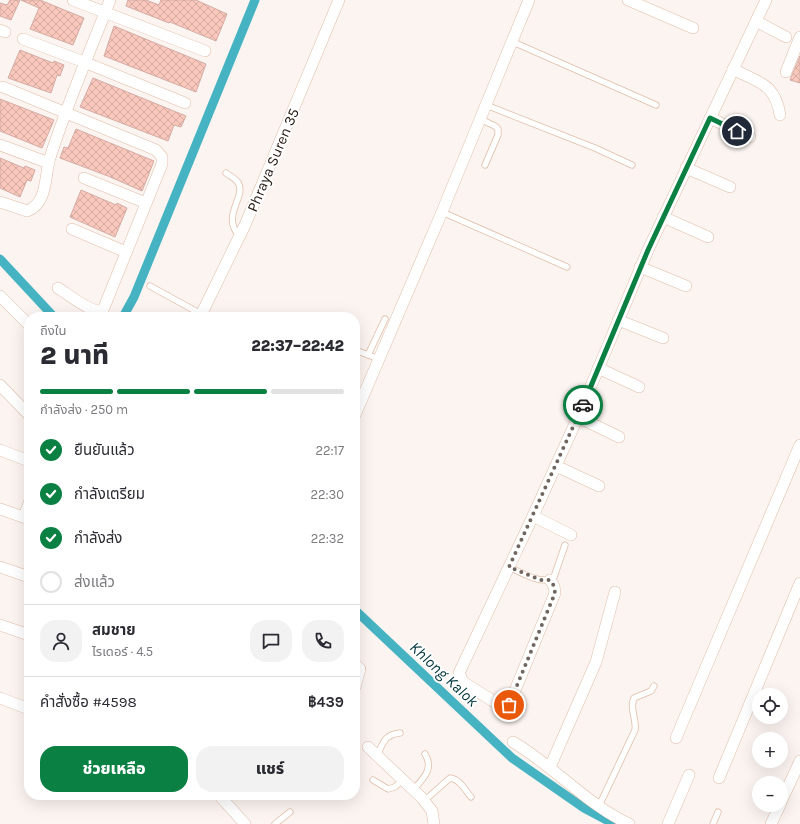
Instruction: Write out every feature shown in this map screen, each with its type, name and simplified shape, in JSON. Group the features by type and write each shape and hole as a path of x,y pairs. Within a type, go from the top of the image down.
{"street":[{"path":"73,0 205,52"},
{"path":"0,202 24,211 32,209 42,194 47,178 49,163 65,113 84,62 110,0"},
{"name":"Phraya Suren 35","path":"202,312 240,237 339,0"},
{"path":"360,403 442,212 529,0"},
{"path":"628,0 693,28"},
{"path":"550,580 554,586 555,593 509,705 504,708 463,682 459,673 578,417 640,267 766,0"},
{"path":"756,21 786,37"},
{"path":"786,72 800,37"},
{"path":"23,39 185,103"},
{"path":"733,69 768,88 774,93 778,100 780,115"},
{"path":"3,86 158,152 162,157 162,164 105,308 101,311 91,309 58,288"},
{"path":"710,118 750,137"},
{"path":"0,145 49,163"},
{"path":"686,168 730,187"},
{"path":"84,178 146,203"},
{"path":"663,217 708,237"},
{"path":"72,229 126,252"},
{"path":"640,267 686,286"},
{"path":"0,296 24,321"},
{"path":"618,320 663,338"},
{"path":"598,368 639,387"},
{"path":"0,384 24,410"},
{"path":"578,417 619,437"},
{"path":"676,738 800,445"},
{"path":"0,450 24,459"},
{"path":"556,466 599,486"},
{"path":"0,509 24,517"},
{"path":"533,516 571,535"},
{"path":"0,567 24,575"},
{"path":"719,778 800,583"},
{"path":"550,767 596,662 614,592"},
{"path":"0,625 24,633"},
{"path":"0,698 24,707"},
{"path":"512,742 534,755 599,806 629,824"},
{"path":"368,747 414,789 432,811 434,824"},
{"path":"788,794 796,783 800,761"},
{"path":"668,824 690,775"},
{"path":"223,800 244,824"},
{"path":"770,824 776,812"}],"lane":[{"path":"513,42 656,105"},
{"path":"486,105 595,148 632,165"},
{"path":"480,119 498,129 498,135 485,165"},
{"path":"226,173 237,181 239,187 239,193 231,220 234,231 240,237"},
{"path":"442,212 567,267"},
{"path":"150,286 193,312"},
{"path":"368,355 385,319"},
{"path":"360,352 379,359"},
{"path":"509,567 541,580 550,580 554,577 565,545"},
{"path":"599,806 635,730 636,724 632,702 634,698 651,692 654,686"},
{"path":"378,756 389,734 400,733"},
{"path":"414,789 429,768 429,760 425,754"},
{"path":"424,801 450,778 459,782 471,797"},
{"path":"373,780 383,788 388,789 395,787 403,779"},
{"path":"276,824 290,812"},
{"path":"713,824 718,812"}],"building":[{"path":"10,0 20,0 11,20 0,16 0,3 7,5"},
{"path":"21,0 40,0 84,18 73,45 30,29 39,8"},
{"path":"128,0 146,0 159,5 161,0 196,0 227,14 216,41 126,6"},
{"path":"114,26 206,64 196,92 104,56"},
{"path":"20,50 53,63 54,61 64,65 60,76 57,75 51,93 8,78"},
{"path":"800,56 800,83 790,80"},
{"path":"93,78 186,116 181,127 174,125 168,141 80,107"},
{"path":"0,99 54,120 42,148 0,131"},
{"path":"76,129 154,161 142,191 108,176 60,158 64,147 68,148"},
{"path":"0,158 24,168 25,166 35,170 31,181 27,180 20,197 0,188"},
{"path":"81,190 116,205 117,203 127,208 115,237 70,217"}],"waterway":[{"path":"126,312 134,297 255,0"},
{"name":"Khlong Kalok","path":"0,259 49,312"},
{"name":"Khlong Kalok","path":"360,615 512,758 584,808 614,824"}],"way so far":[{"path":"509,705 555,593 554,586 550,580 541,580 509,567 583,405"}],"route":[{"path":"583,405 648,250 710,118 737,131"}]}
